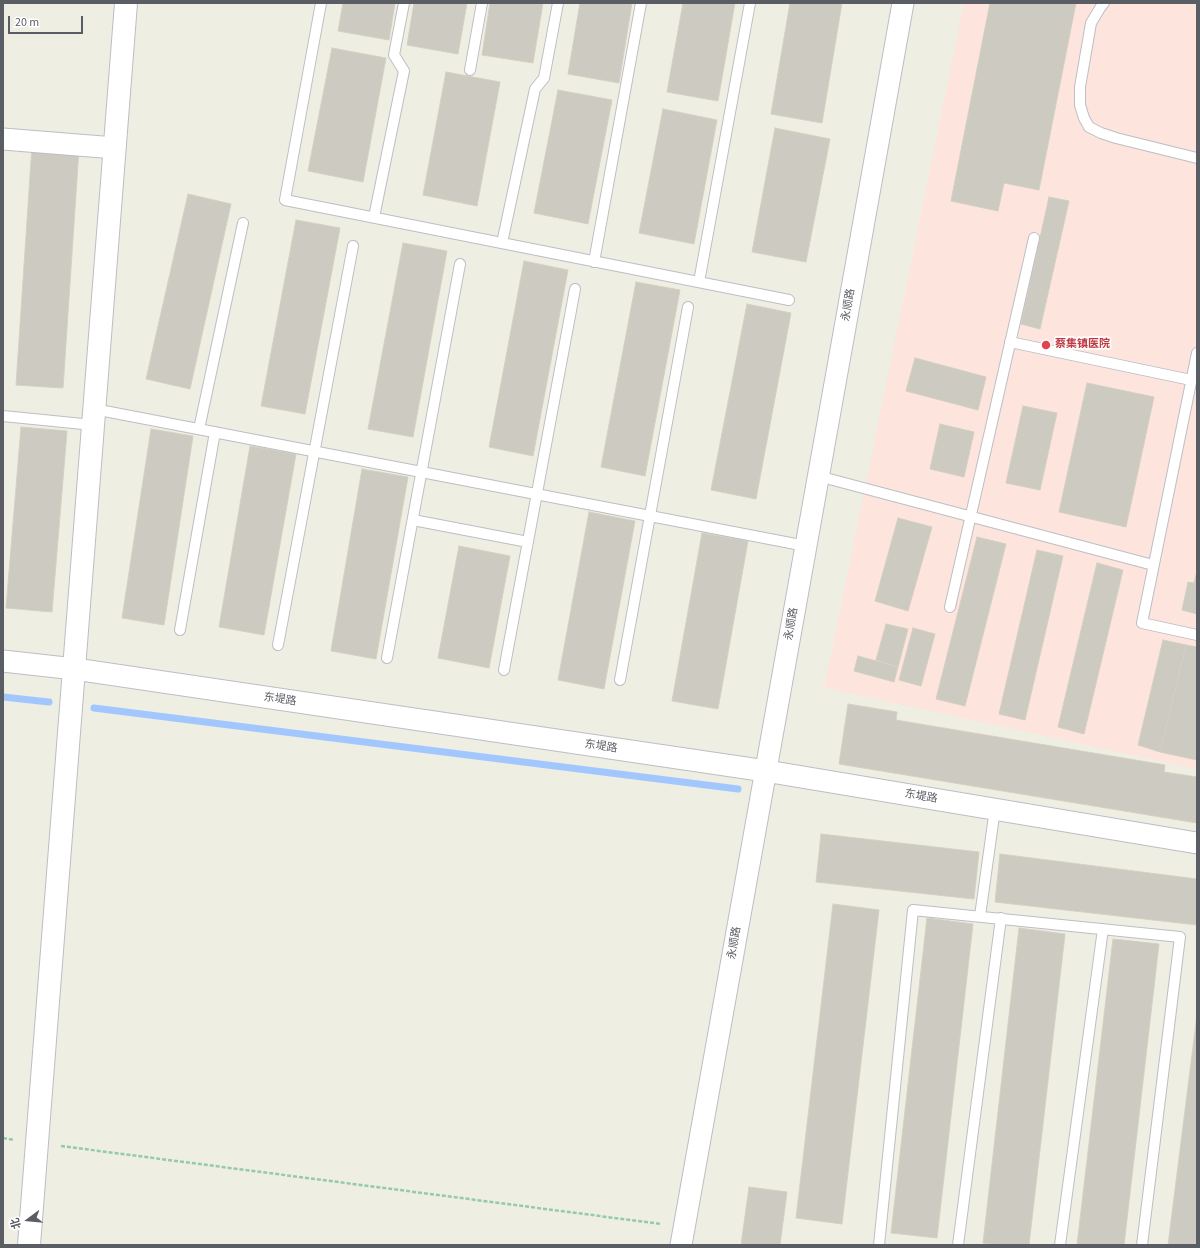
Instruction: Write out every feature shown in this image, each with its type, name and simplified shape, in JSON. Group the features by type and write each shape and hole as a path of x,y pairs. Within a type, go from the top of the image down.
{"street":[{"path":"29,1245 126,3"},
{"name":"永顺路","path":"683,1236 903,3"},
{"path":"3,139 115,148"},
{"name":"东堤路","path":"3,661 74,669 766,771 1197,843"}],"lane":[{"path":"321,3 285,200 789,300"},
{"path":"374,218 404,71 394,55 404,3"},
{"path":"470,70 482,3"},
{"path":"502,243 535,89 544,78 558,3"},
{"path":"594,262 641,3"},
{"path":"699,282 750,3"},
{"path":"1104,3 1091,23 1082,72 1080,105 1084,118 1089,126 1101,133 1197,158"},
{"path":"200,429 243,223"},
{"path":"950,607 1034,238"},
{"path":"278,645 353,246"},
{"path":"387,658 460,264"},
{"path":"504,670 575,288"},
{"path":"620,680 688,307"},
{"path":"1010,342 1192,380"},
{"path":"1197,353 1142,622 1197,635"},
{"path":"3,416 94,417 200,429 806,546"},
{"path":"180,630 215,432"},
{"path":"818,476 1154,565"},
{"path":"412,520 528,542"},
{"path":"980,916 995,810"},
{"path":"878,1245 913,910 1180,937 1142,1245"},
{"path":"958,1245 1001,918"},
{"path":"1060,1245 1103,929"}],"path":[{"path":"3,1138 683,1236"}],"shaded area":[{"name":"蔡集镇医院","path":"964,3 1197,3 1197,769 824,688"}],"building":[{"path":"343,3 395,3 389,40 338,31"},
{"path":"414,3 467,3 458,54 407,45"},
{"path":"490,3 543,3 533,63 482,55"},
{"path":"580,3 632,3 619,83 568,74"},
{"path":"683,3 735,3 718,101 667,92"},
{"path":"790,3 842,3 822,123 771,114"},
{"path":"990,3 1076,3 1039,190 1004,183 998,211 951,201"},
{"path":"332,48 386,58 363,182 308,171"},
{"path":"446,72 500,82 477,206 423,195"},
{"path":"558,90 612,100 588,224 534,213"},
{"path":"663,109 717,120 694,244 639,233"},
{"path":"775,128 830,139 806,262 752,252"},
{"path":"32,146 79,149 63,388 16,385"},
{"path":"188,194 231,204 190,389 146,379"},
{"path":"1049,197 1069,201 1040,329 1021,324"},
{"path":"296,220 340,228 305,414 261,406"},
{"path":"403,243 447,251 413,437 368,429"},
{"path":"524,261 568,270 533,456 489,447"},
{"path":"636,282 680,290 645,476 601,467"},
{"path":"747,304 791,313 756,499 711,490"},
{"path":"915,358 986,377 978,410 906,391"},
{"path":"1087,383 1154,397 1126,527 1059,512"},
{"path":"1023,406 1057,413 1040,490 1006,483"},
{"path":"940,424 974,432 964,477 930,469"},
{"path":"21,427 67,431 52,612 6,608"},
{"path":"151,429 193,436 164,625 122,618"},
{"path":"250,446 296,454 264,635 219,627"},
{"path":"362,469 408,477 376,659 331,651"},
{"path":"589,512 635,521 604,689 558,680"},
{"path":"898,518 932,527 908,611 875,601"},
{"path":"702,533 748,541 718,709 672,701"},
{"path":"977,537 1006,544 965,706 936,699"},
{"path":"459,546 510,556 489,668 438,658"},
{"path":"1037,550 1063,556 1025,720 999,714"},
{"path":"1097,563 1123,570 1084,734 1058,727"},
{"path":"1197,571 1197,614 1182,610 1188,582 1194,583"},
{"path":"886,624 908,629 898,667 876,660"},
{"path":"913,628 935,634 921,686 899,680"},
{"path":"1163,640 1186,645 1160,752 1138,745"},
{"path":"1186,645 1197,647 1197,760 1160,752"},
{"path":"858,656 898,667 894,682 854,671"},
{"path":"848,704 897,712 896,720 1165,765 1164,772 1197,777 1197,823 839,764"},
{"path":"821,834 979,852 974,899 816,882"},
{"path":"1000,854 1197,879 1197,925 995,902"},
{"path":"833,904 879,910 842,1224 796,1218"},
{"path":"927,918 973,924 937,1238 891,1233"},
{"path":"1019,928 1065,934 1029,1245 1002,1245 983,1243"},
{"path":"1113,939 1159,944 1124,1245 1077,1245"},
{"path":"1197,1015 1197,1245 1168,1245"},
{"path":"749,1187 787,1192 780,1245 741,1245"}],"waterway":[{"path":"3,697 49,702"},
{"path":"94,708 738,789"}],"place":[{"name":"蔡集镇医院","path":"1046,345"}]}
